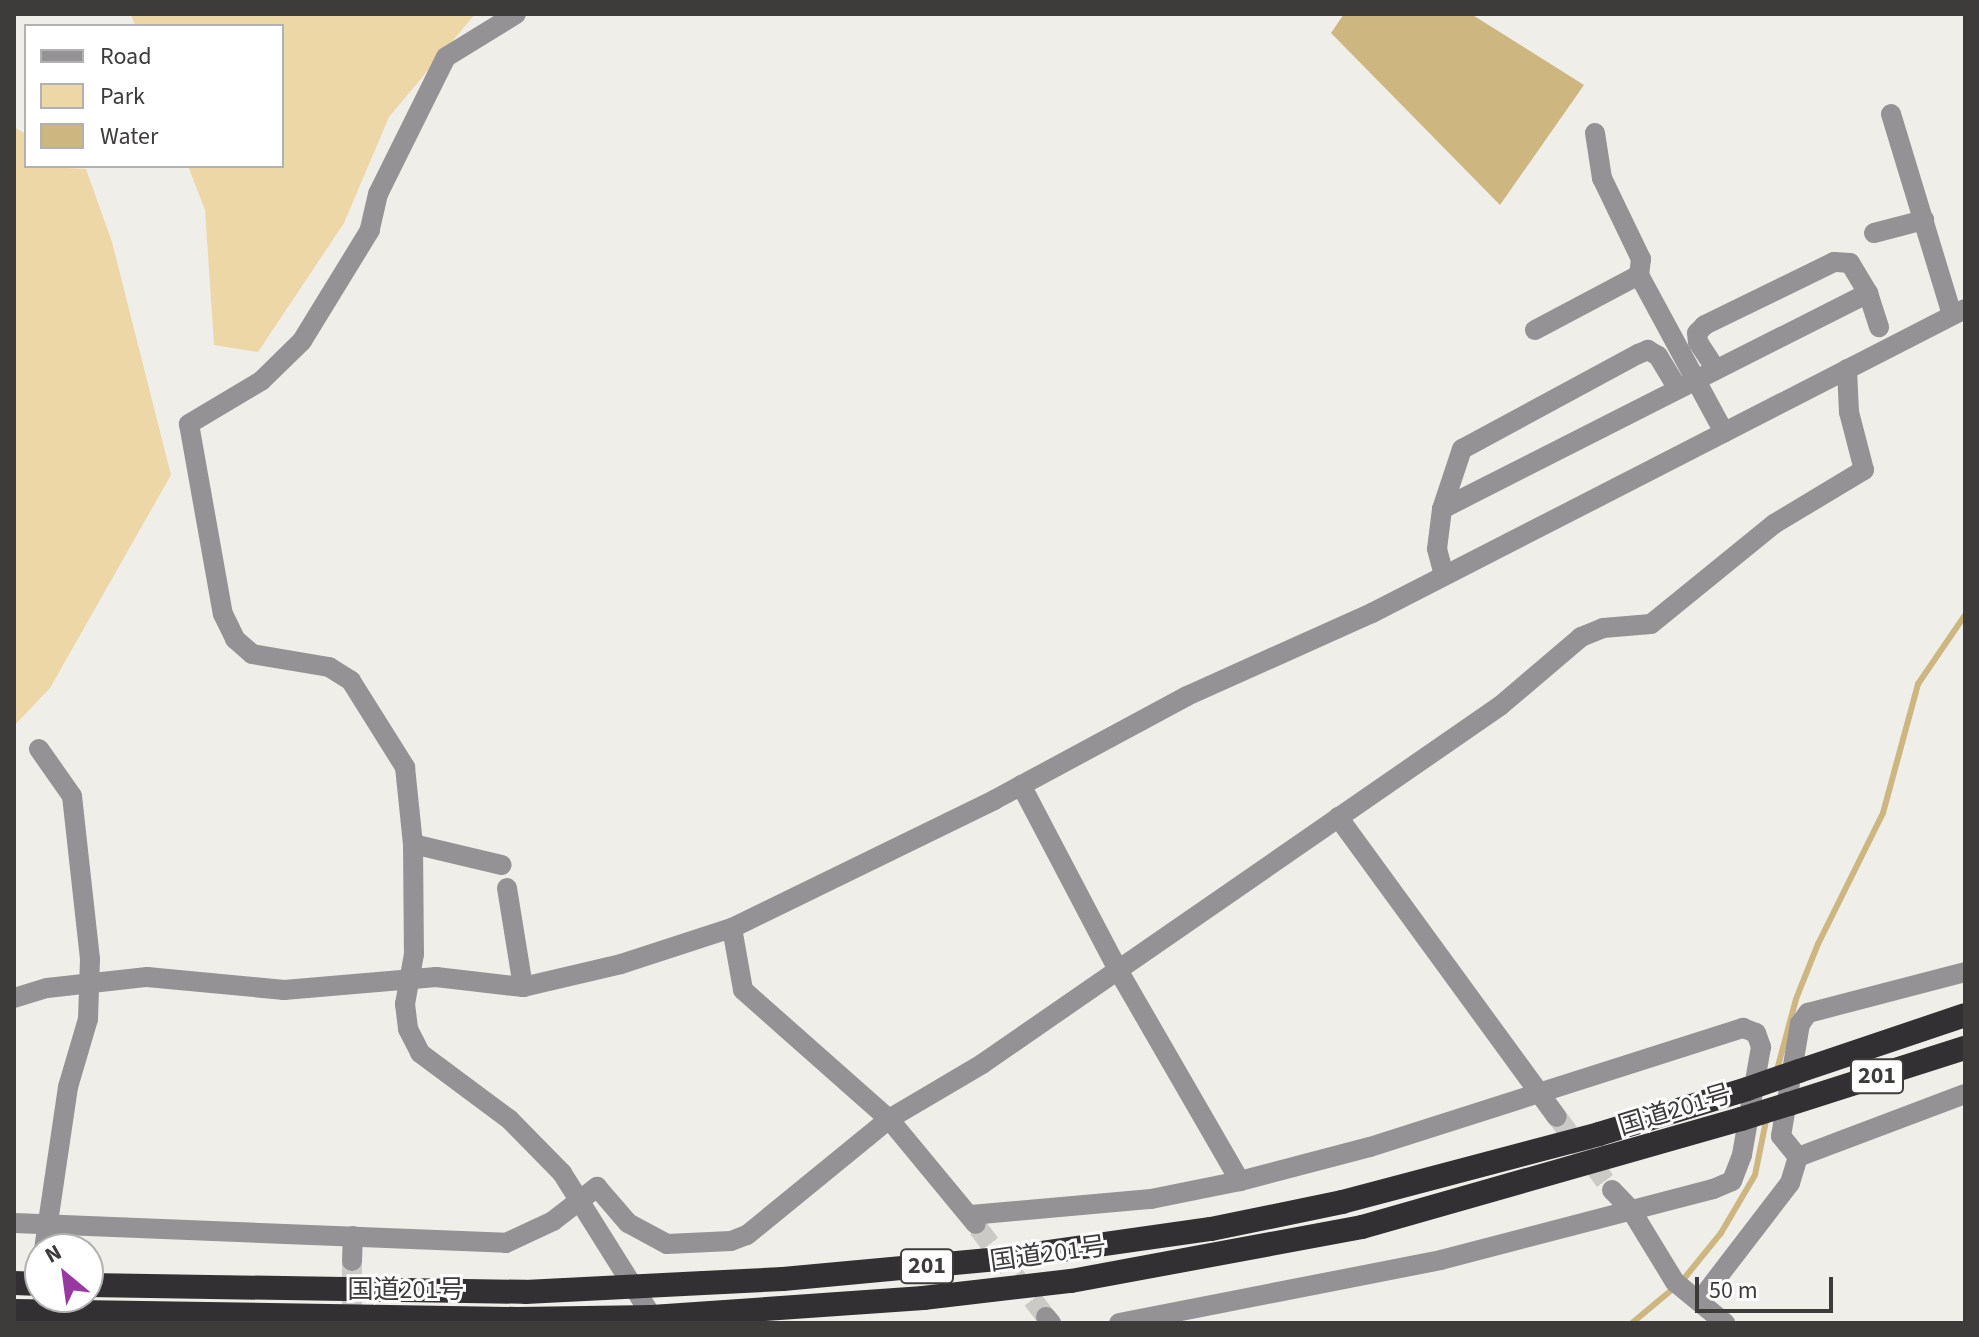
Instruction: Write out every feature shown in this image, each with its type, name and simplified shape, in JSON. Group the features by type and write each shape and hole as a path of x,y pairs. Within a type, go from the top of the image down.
{"highway":[{"name":"国道201号","path":"104,1285 525,1292 944,1265 1211,1229 1455,1174 1747,1089 1965,1015"},
{"name":"国道201号","path":"14,1311 301,1318 654,1320 923,1298 1071,1281 1232,1253 1513,1187 1965,1048"}],"street":[{"path":"516,14 446,57 378,194 370,230 302,341 261,381 189,424 223,614 235,639 252,654 329,667 351,681 405,767 413,844 411,980 405,1004 408,1029 420,1053 509,1119 562,1173 576,1199 636,1286 654,1320"},
{"path":"14,998 147,977 284,990 411,980 523,987 621,964 732,928 1021,785 1187,696 1444,575 1959,312 1924,220 1891,114"},
{"path":"1595,133 1602,178 1641,259 1639,275 1687,385"},
{"path":"1874,233 1924,220"},
{"path":"1716,370 1698,342 1697,333 1705,325 1843,260 1850,263 1868,293 1879,327"},
{"path":"1535,330 1639,275"},
{"path":"1442,509 1868,293"},
{"path":"1444,575 1437,549 1442,509 1462,449 1638,354 1648,350 1658,356 1687,385 1724,432"},
{"path":"14,1223 506,1243 553,1221 576,1199 597,1187 628,1223 667,1244 731,1241 747,1235 889,1119 982,1064 1500,706 1581,637 1603,628 1651,624 1774,524 1864,470 1849,412 1847,369"},
{"path":"39,749 72,796 90,984 88,1019 68,1087 44,1233"},
{"path":"1021,785 1118,970 1240,1181"},
{"path":"1338,817 1541,1090 1557,1117"},
{"path":"413,844 502,865"},
{"path":"507,888 523,987"},
{"path":"732,928 743,990 889,1119 974,1221 1151,1199 1240,1181 1370,1147 1743,1028 1756,1033 1761,1047 1742,1155 1732,1181 1441,1260 1119,1323"},
{"path":"1798,1157 1781,1136 1800,1024 1808,1013 1965,972"},
{"path":"1798,1157 1965,1094"},
{"path":"1698,1296 1790,1183 1798,1157"},
{"path":"1612,1190 1631,1210 1675,1282 1698,1296 1725,1323"},
{"path":"352,1261 353,1236"}],"green space":[{"path":"131,14 475,14 389,117 344,223 258,352 214,345 205,210 189,168 284,168 284,24 134,24"},
{"path":"14,127 24,133 24,168 86,169 112,242 171,475 50,688 14,726"}],"water":[{"path":"1344,14 1471,14 1584,85 1500,205 1331,33"}],"waterway":[{"path":"1777,1070 1796,999 1818,944 1883,813 1918,684 1965,615"},
{"path":"1682,1281 1721,1233 1755,1175 1767,1116"},
{"path":"1632,1323 1674,1288"}],"tunnel":[{"path":"1557,1117 1612,1190"},
{"path":"978,1228 1046,1317"},
{"path":"352,1261 352,1323"}]}
